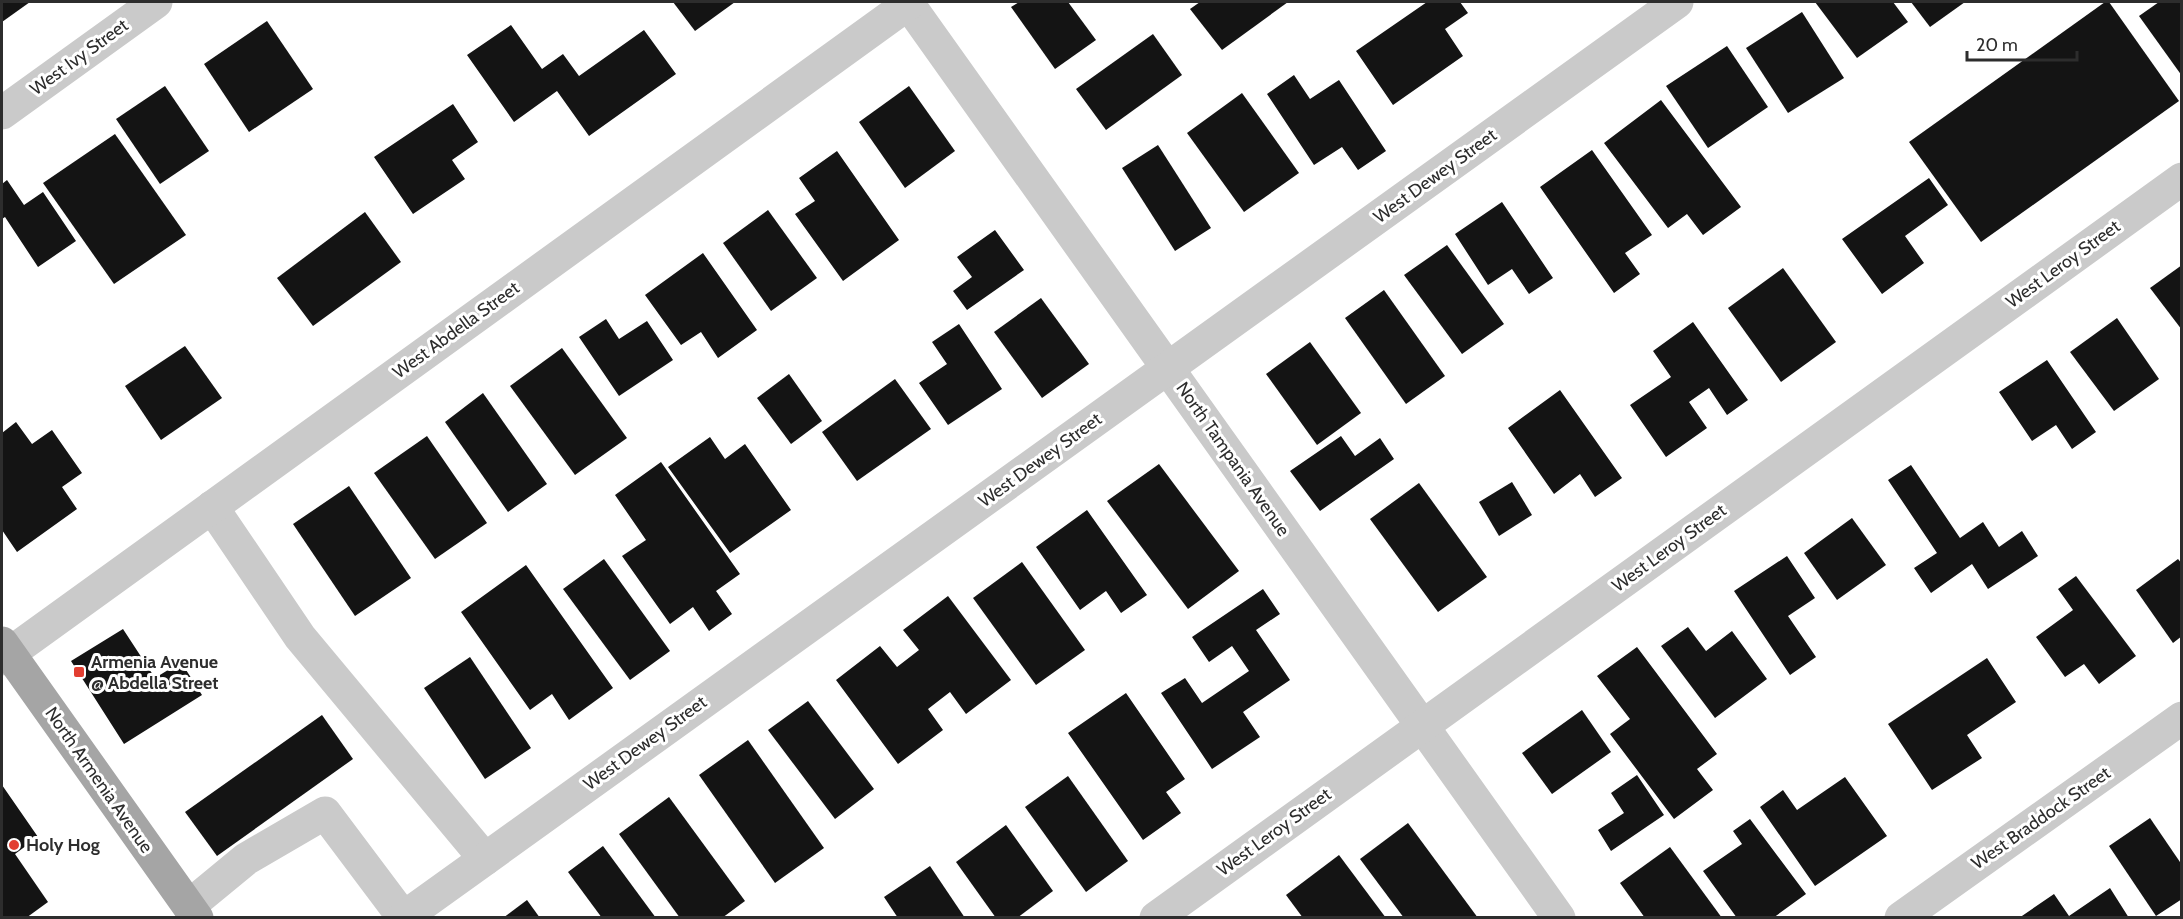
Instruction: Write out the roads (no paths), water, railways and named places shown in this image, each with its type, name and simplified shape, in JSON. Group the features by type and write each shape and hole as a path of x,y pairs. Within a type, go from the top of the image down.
{"main road":[{"name":"North Armenia Avenue","path":"4,652 193,912"}],"street":[{"name":"West Ivy Street","path":"2,113 156,2"},
{"name":"North Tampania Avenue","path":"909,2 1559,918"},
{"name":"West Abdella Street","path":"4,652 212,507 909,2"},
{"name":"West Dewey Street","path":"403,917 1677,2"},
{"name":"West Leroy Street","path":"1156,918 2181,179"},
{"path":"212,507 300,637 485,859"},
{"name":"West Braddock Street","path":"1901,918 2181,718"},
{"path":"193,912 246,859 325,813 403,917"}],"place":[{"name":"Armenia Avenue @ Abdella Street","path":"79,672"},
{"name":"Holy Hog","path":"14,845"}]}
